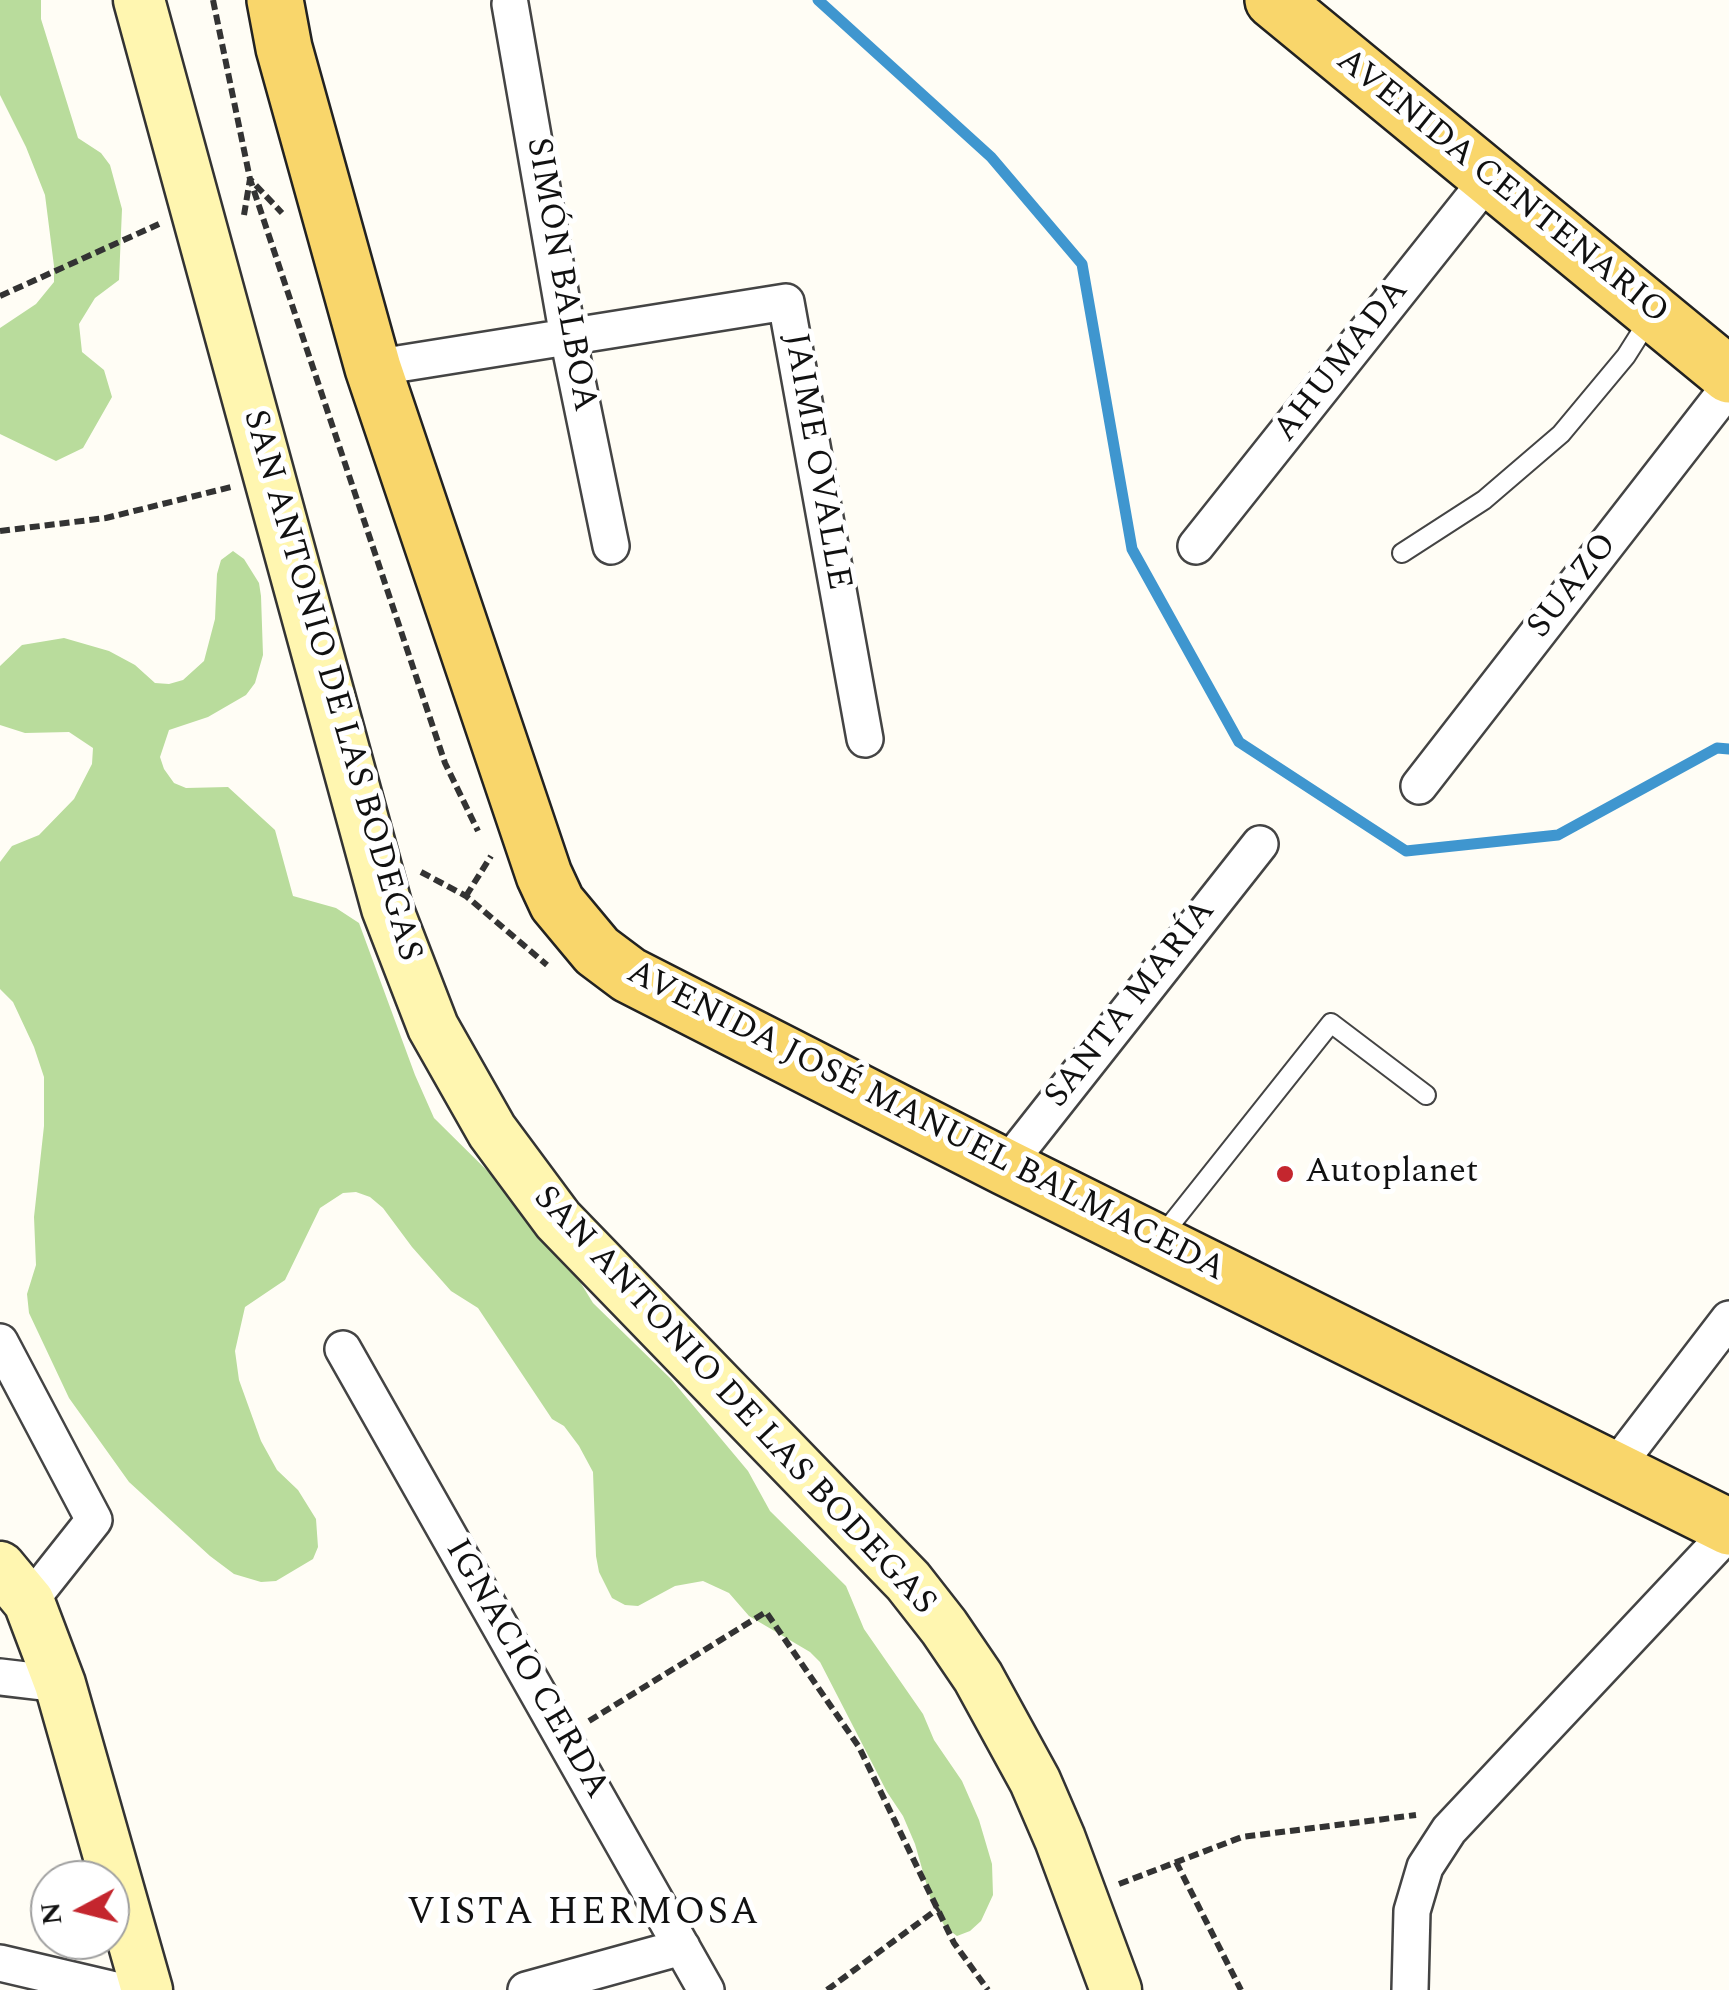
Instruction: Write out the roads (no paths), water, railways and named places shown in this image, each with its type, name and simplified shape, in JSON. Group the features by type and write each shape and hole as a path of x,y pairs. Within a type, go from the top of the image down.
{"main road":[{"name":"AVENIDA JOSÉ MANUEL BALMACEDA","path":"275,0 284,48 373,368 544,875 557,903 576,929 629,975 1729,1530"},
{"name":"AVENIDA CENTENARIO","path":"1273,0 1729,376"}],"street":[{"name":"SAN ANTONIO DE LAS BODEGAS","path":"139,0 388,908 427,1012 463,1084 535,1192 595,1261 908,1580 978,1677 1008,1728 1060,1839 1116,1990"},
{"name":"SIMÓN BALBOA","path":"510,4 568,337 611,546"},
{"name":"AHUMADA","path":"1196,546 1489,178"},
{"name":"JAIME OVALLE","path":"373,368 786,302 865,738"},
{"name":"SUAZO","path":"1419,786 1729,387"},
{"name":"SANTA MARÍA","path":"1005,1167 1260,844"},
{"path":"1614,1469 1729,1319"},
{"path":"0,1342 94,1520 14,1584 60,1684 146,1990"},
{"name":"IGNACIO CERDA","path":"343,1349 706,1990"},
{"path":"1410,1990 1409,1936 1416,1896 1426,1867 1464,1812 1729,1530"},
{"path":"0,1677 60,1684"},
{"path":"526,1990 682,1947"},
{"path":"0,1962 115,1990"}],"lane":[{"path":"1402,553 1484,500 1560,434 1594,396 1653,313"},
{"path":"1157,1242 1332,1023 1426,1095"}],"waterway":[{"path":"818,0 991,157 1082,264 1132,549 1239,742 1406,851 1558,835 1717,748 1729,749"}],"place":[{"name":"Autoplanet","path":"1285,1174"}],"district":[{"name":"VISTA HERMOSA","path":"584,1916"}]}
